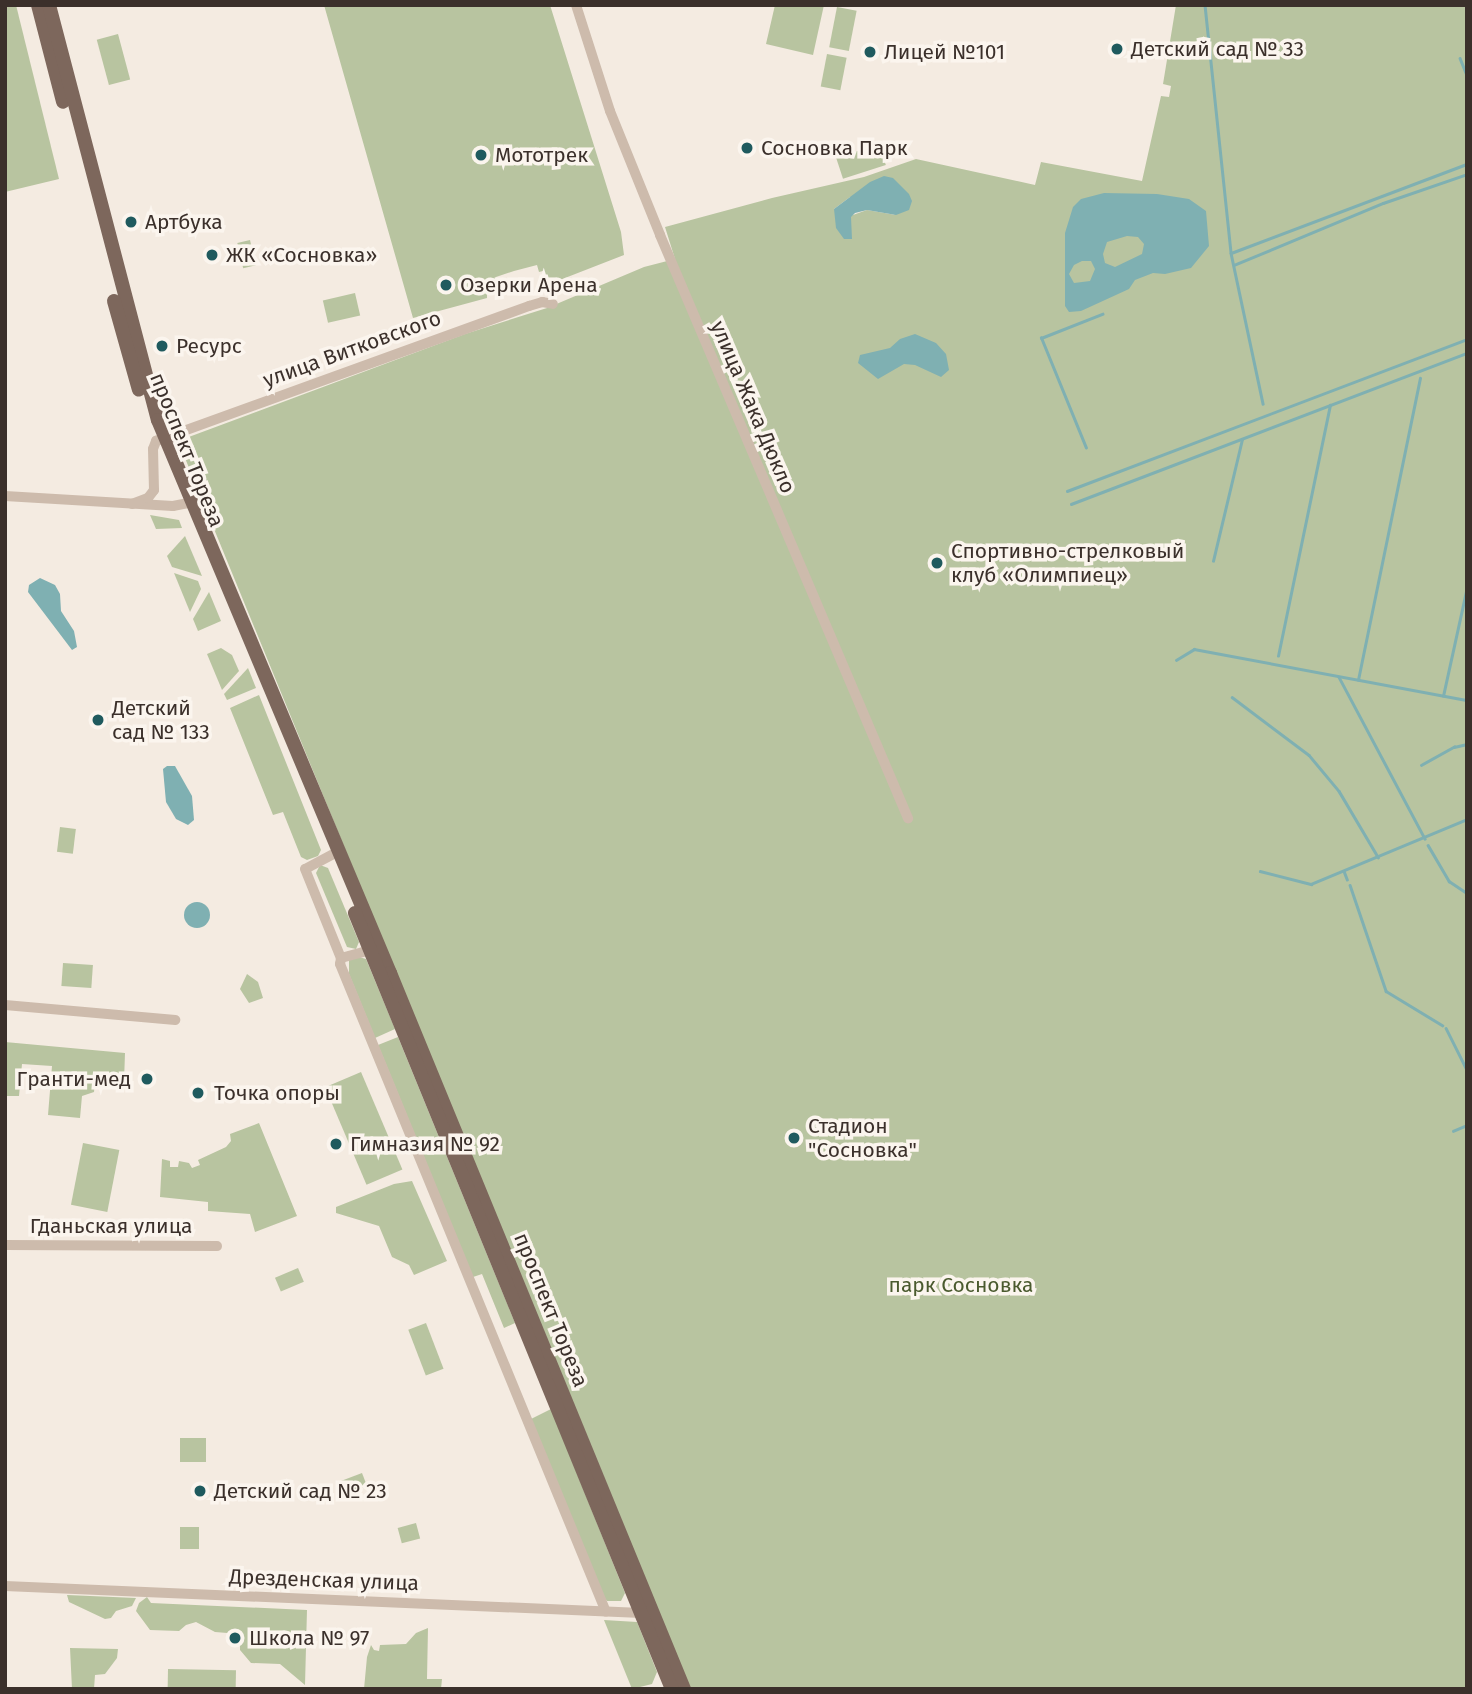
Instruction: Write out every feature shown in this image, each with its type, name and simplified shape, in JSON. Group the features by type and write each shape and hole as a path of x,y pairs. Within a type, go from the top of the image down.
{"main road":[{"name":"проспект Тореза","path":"38,5 133,373 684,1689"},
{"name":"проспект Тореза","path":"49,5 161,439"},
{"name":"проспект Тореза","path":"375,949 672,1689"}],"street":[{"name":"улица Жака Дюкло","path":"576,5 610,111 660,235 908,818"},
{"name":"улица Витковского","path":"161,439 529,306 541,302 553,304"},
{"path":"132,504 148,498 154,489 153,449 161,439"},
{"path":"5,496 132,504 190,504"},
{"path":"335,853 305,869 340,961 606,1612"},
{"path":"340,961 375,949"},
{"path":"5,1005 175,1020"},
{"name":"Гданьская улица","path":"5,1245 217,1245"},
{"name":"Дрезденская улица","path":"5,1586 641,1613"}],"green space":[{"path":"5,5 16,5 59,179 5,192"},
{"name":"Мототрек","path":"324,5 550,5 621,232 624,255 547,285 543,271 539,272 537,265 514,271 496,277 491,284 494,293 487,295 487,298 413,318"},
{"path":"775,5 824,5 813,55 766,44"},
{"name":"парк Сосновка","path":"1176,5 1467,5 1467,1689 689,1689 178,441 465,334 547,308 644,267 675,259 665,227 864,177 916,159 1035,185 1041,162 1142,181 1161,96 1169,97 1171,86 1163,84","holes":["850,197 896,215 867,210 850,216 834,209"]},
{"path":"837,7 857,11 849,51 829,47"},
{"path":"118,34 130,79 109,85 97,40"},
{"path":"827,54 847,58 840,90 821,86"},
{"path":"879,144 886,165 843,179 836,158"},
{"path":"250,240 256,265 243,268 237,243"},
{"path":"355,293 360,315 328,323 323,300"},
{"path":"150,515 179,520 182,528 156,529"},
{"path":"185,536 202,576 172,567 167,556"},
{"path":"174,573 198,581 201,589 190,612"},
{"path":"209,592 221,621 198,631 193,619"},
{"path":"221,648 232,655 239,671 222,690 207,654"},
{"path":"248,668 256,688 227,700 224,694"},
{"path":"259,695 321,850 318,856 307,860 301,857 283,812 273,815 230,708"},
{"path":"60,827 76,829 73,854 57,852"},
{"path":"320,865 328,868 359,942 356,949 347,947 316,873"},
{"path":"359,957 366,959 395,1029 375,1038 349,974 349,960"},
{"path":"63,963 93,965 91,988 61,986"},
{"path":"247,974 258,982 263,998 249,1003 240,989"},
{"path":"398,1037 515,1323 504,1328 482,1274 473,1277 378,1045"},
{"path":"5,1042 125,1053 124,1082 95,1081 94,1092 82,1096 80,1118 48,1115 52,1066 22,1064 19,1096 5,1096"},
{"path":"361,1072 402,1170 367,1185 325,1087"},
{"path":"259,1123 297,1216 255,1232 250,1214 208,1211 208,1202 160,1197 162,1159 170,1161 170,1167 178,1167 179,1161 189,1163 192,1168 200,1165 198,1160 226,1147 231,1141 230,1134"},
{"path":"83,1143 119,1150 107,1212 71,1205"},
{"path":"412,1181 447,1261 414,1275 409,1265 392,1257 379,1226 336,1213 336,1207 394,1184"},
{"path":"298,1268 304,1282 281,1292 275,1278"},
{"path":"426,1323 444,1369 426,1376 408,1330"},
{"path":"551,1409 625,1593 621,1601 607,1601 602,1595 531,1419"},
{"path":"180,1438 206,1438 206,1462 180,1462"},
{"path":"362,1473 367,1486 345,1495 340,1482"},
{"path":"416,1523 420,1538 402,1543 398,1528"},
{"path":"180,1527 199,1527 199,1549 180,1549"},
{"path":"67,1595 136,1598 132,1606 116,1611 111,1618 105,1619 69,1602"},
{"path":"147,1597 151,1603 307,1610 305,1685 280,1664 251,1663 240,1650 240,1634 215,1632 196,1622 179,1631 150,1630 136,1611 139,1603"},
{"path":"604,1620 637,1622 657,1672 652,1684 632,1689"},
{"path":"428,1628 427,1679 442,1679 441,1689 364,1689 371,1645 374,1650 379,1651 380,1645 406,1644 416,1633"},
{"path":"70,1648 118,1649 117,1658 105,1674 95,1675 94,1689 72,1689"},
{"path":"168,1669 236,1670 236,1689 168,1689"}],"water":[{"path":"884,176 893,178 909,194 912,201 909,210 896,215 867,210 855,213 851,217 852,239 844,239 836,228 834,209 870,182"},
{"path":"1104,193 1157,194 1189,199 1206,211 1209,246 1191,268 1165,274 1153,273 1135,280 1129,289 1081,311 1069,312 1065,306 1065,233 1073,207 1081,199","holes":["1127,236 1138,237 1144,244 1142,254 1115,267 1105,263 1103,254 1107,242","1091,261 1095,269 1090,281 1074,283 1069,274 1074,265"]},
{"path":"915,334 936,343 946,354 949,370 941,377 915,365 904,364 878,379 858,363 860,355 890,348 900,339"},
{"path":"40,578 55,585 60,594 61,611 74,631 77,647 72,650 28,592 29,585"},
{"path":"175,766 192,796 194,820 188,825 176,819 166,802 163,769"},
{"path":"197,902 206,906 210,915 206,924 197,928 188,924 184,915 188,906"}],"waterway":[{"path":"1205,5 1231,253 1263,404"},
{"path":"1460,58 1467,75"},
{"path":"1231,253 1467,164"},
{"path":"1234,265 1383,203 1467,174"},
{"path":"1086,448 1041,338 1102,314"},
{"path":"1067,491 1467,339"},
{"path":"1071,504 1467,353"},
{"path":"1358,680 1420,378"},
{"path":"1278,656 1330,405"},
{"path":"1213,561 1242,439"},
{"path":"1443,696 1467,587"},
{"path":"1176,660 1194,649 1467,700"},
{"path":"1339,677 1425,839"},
{"path":"1232,697 1309,755 1339,791 1378,857"},
{"path":"1421,765 1454,747 1467,744"},
{"path":"1260,871 1311,884 1467,819"},
{"path":"1428,845 1449,881 1467,893"},
{"path":"1344,871 1347,879"},
{"path":"1350,885 1386,991 1442,1025"},
{"path":"1446,1028 1467,1070"},
{"path":"1453,1131 1467,1125"}],"place":[{"name":"Детский сад № 33","path":"1117,49"},
{"name":"Лицей №101","path":"870,52"},
{"name":"Сосновка Парк","path":"747,148"},
{"name":"Мототрек","path":"481,155"},
{"name":"Артбука","path":"131,222"},
{"name":"ЖК «Сосновка»","path":"212,255"},
{"name":"Озерки Арена","path":"446,285"},
{"name":"Ресурс","path":"162,346"},
{"name":"Спортивно-стрелковый клуб «Олимпиец»","path":"937,563"},
{"name":"Детский сад № 133","path":"98,720"},
{"name":"Гранти-мед","path":"147,1079"},
{"name":"Точка опоры","path":"198,1093"},
{"name":"Стадион \"Сосновка\"","path":"794,1138"},
{"name":"Гимназия № 92","path":"336,1144"},
{"name":"Детский сад № 23","path":"200,1491"},
{"name":"Школа № 97","path":"235,1638"}]}
